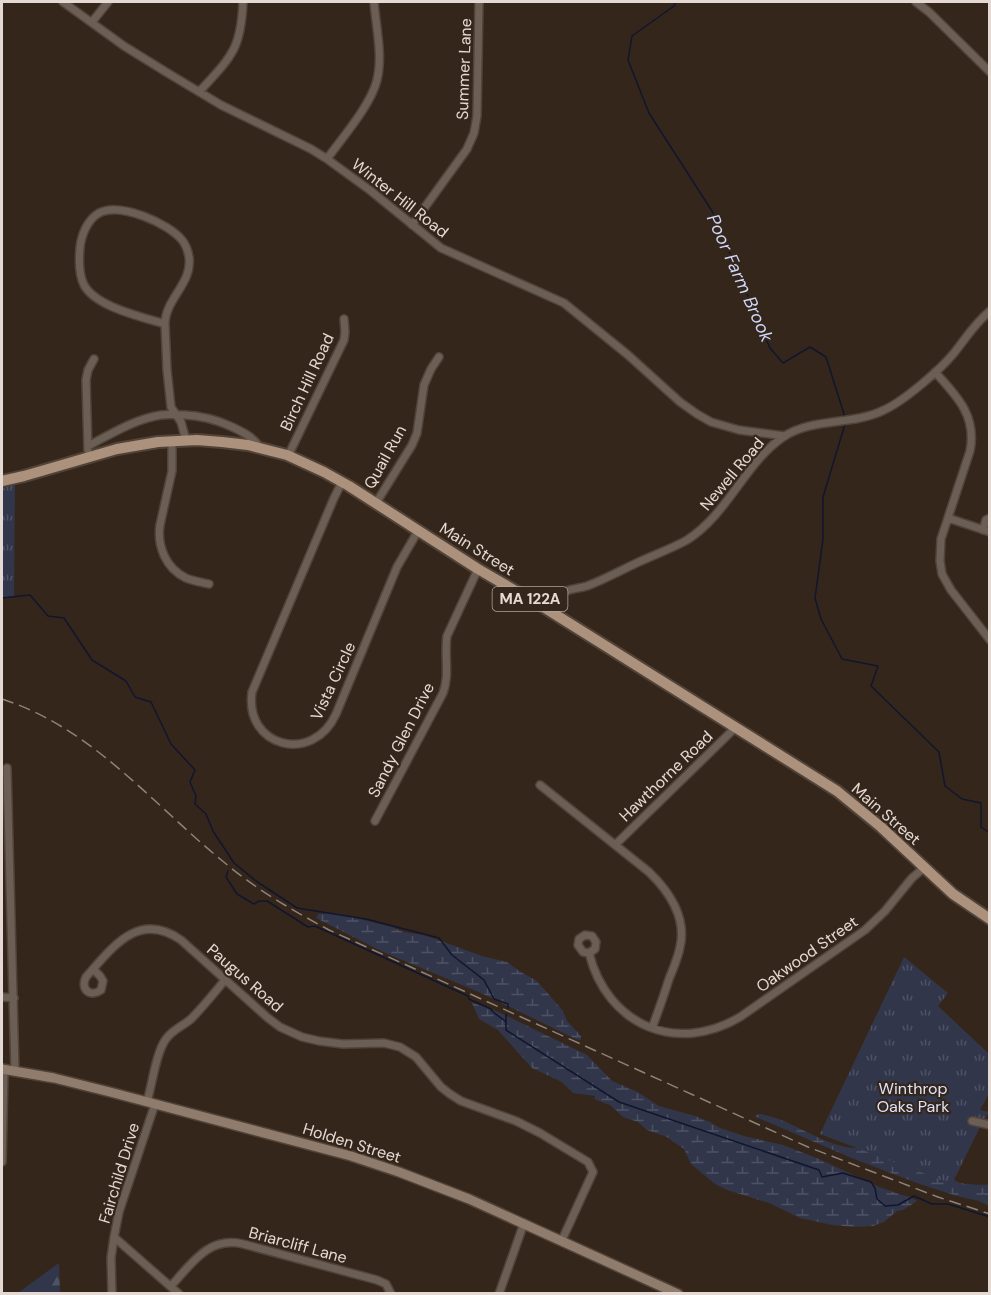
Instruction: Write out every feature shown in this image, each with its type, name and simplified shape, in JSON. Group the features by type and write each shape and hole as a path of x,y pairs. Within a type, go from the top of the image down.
{"main road":[{"name":"Main Street","path":"2,481 88,452 186,440 233,443 260,448 288,456 318,469 376,502 478,569 545,608 837,791 881,827 953,894 990,919"},
{"name":"Holden Street","path":"3,1070 54,1078 351,1156 438,1186 678,1293"}],"street":[{"name":"Winter Hill Road","path":"63,2 134,53 221,105 327,159 371,191 441,248 569,306 680,402 703,417 717,424 744,431 785,436"},
{"path":"92,22 108,2"},
{"path":"200,92 225,64 236,46 242,26 243,2"},
{"path":"327,159 368,101 377,80 379,57 374,2"},
{"name":"Summer Lane","path":"412,225 464,154 474,133 477,116 479,2"},
{"path":"916,2 990,72"},
{"path":"165,324 106,304 85,287 81,275 80,247 87,226 98,214 116,210 139,215 168,229 185,244 189,255 189,268 184,282 167,309 165,324 171,407 181,422 186,440"},
{"name":"Newell Road","path":"545,608 558,594 596,582 686,540 714,517 760,459 785,436 811,425 846,420 886,409 935,372 990,311"},
{"name":"Birch Hill Road","path":"288,456 344,340 344,319"},
{"name":"Quail Run","path":"376,502 412,445 417,433 424,385 431,369 440,357"},
{"path":"88,452 86,380 87,370 94,359"},
{"path":"935,372 964,407 972,437 970,451 940,544 942,574 951,590 990,640"},
{"path":"88,452 115,432 145,419 164,414 203,417 228,425 250,438 260,448"},
{"path":"172,441 172,471 160,525 160,545 165,558 177,573 209,584"},
{"name":"Vista Circle","path":"342,482 252,692 255,718 262,730 270,737 288,744 302,744 319,737 329,726 397,567 418,531"},
{"path":"948,518 986,531 987,520 990,518"},
{"name":"Sandy Glen Drive","path":"375,821 443,693 446,681 447,636 478,569"},
{"name":"Hawthorne Road","path":"616,844 736,727"},
{"path":"7,768 15,1071"},
{"path":"540,785 649,872 663,885 672,901 681,927 681,946 652,1028 632,1018 615,1003 599,980 590,953"},
{"name":"Oakwood Street","path":"652,1028 672,1033 698,1033 728,1024 865,930 885,911 907,883 925,867"},
{"path":"2,917 11,918"},
{"name":"Paugus Road","path":"93,969 114,945 127,935 142,930 157,930 181,940 275,1023 302,1037 338,1044 390,1044 404,1049 416,1057 445,1091 461,1101 516,1121 588,1162 593,1172 562,1240"},
{"name":"Fairchild Drive","path":"179,1293 114,1238 119,1212 151,1103 159,1054 165,1040 193,1016 225,980"},
{"path":"2,997 14,998"},
{"path":"2,1161 3,1070"},
{"path":"972,1121 990,1125"},
{"path":"500,1293 524,1223"},
{"path":"112,1293 111,1258 114,1238"},
{"name":"Briarcliff Lane","path":"171,1286 207,1250 218,1244 231,1242 382,1282 391,1293"}],"green space":[{"path":"15,485 14,597 2,597 2,488"},
{"path":"335,913 392,927 403,932 424,935 482,956 507,962 537,981 563,1011 567,1021 581,1036 581,1040 481,993 381,951 316,918 318,914"},
{"name":"Winthrop Oaks Park","path":"904,957 948,993 938,1006 989,1054 989,1093 980,1110 989,1112 952,1184 820,1134"},
{"path":"472,1003 503,1014 587,1055 612,1081 636,1091 659,1106 695,1116 744,1136 783,1145 917,1201 897,1211 884,1222 873,1226 854,1227 800,1218 769,1203 727,1190 715,1184 691,1164 684,1149 667,1137 647,1130 638,1122 623,1117 610,1105 591,1098 595,1099 595,1096 573,1093 562,1082 532,1068 498,1030 479,1019"},
{"path":"759,1114 784,1121 835,1144 861,1148 963,1183 989,1185 989,1206 917,1183 854,1159 754,1116"},
{"path":"59,1263 60,1293 18,1293"}],"waterway":[{"name":"Poor Farm Brook","path":"676,2 674,6 632,36 628,60 649,113 712,211 770,348 783,363 810,347 826,357 845,417"},
{"name":"Poor Farm Brook","path":"845,424 823,497 823,539 815,598 821,619 842,659 878,666 871,686 939,752 945,786 962,799 981,803 981,827 990,833"},
{"path":"2,598 30,595 48,616 64,618 92,660 126,681 135,697 151,702 171,744 195,770 190,782 196,796 195,804 206,814 213,831 234,863 256,881 297,908 366,919 439,938 452,955 484,980 494,999 508,1004 508,1008"},
{"path":"228,871 226,877 237,894 254,904 267,901 308,927 315,926 468,996 469,999 491,1009 505,1021"},
{"path":"506,1014 506,1030 619,1102 819,1170 822,1177 843,1173 871,1182 877,1199 885,1206 898,1205 914,1196 932,1204 948,1204 990,1217"}],"railway":[{"path":"2,699 35,712 94,749 121,770 237,873 275,899 329,930 808,1147 938,1197 990,1214"}]}
